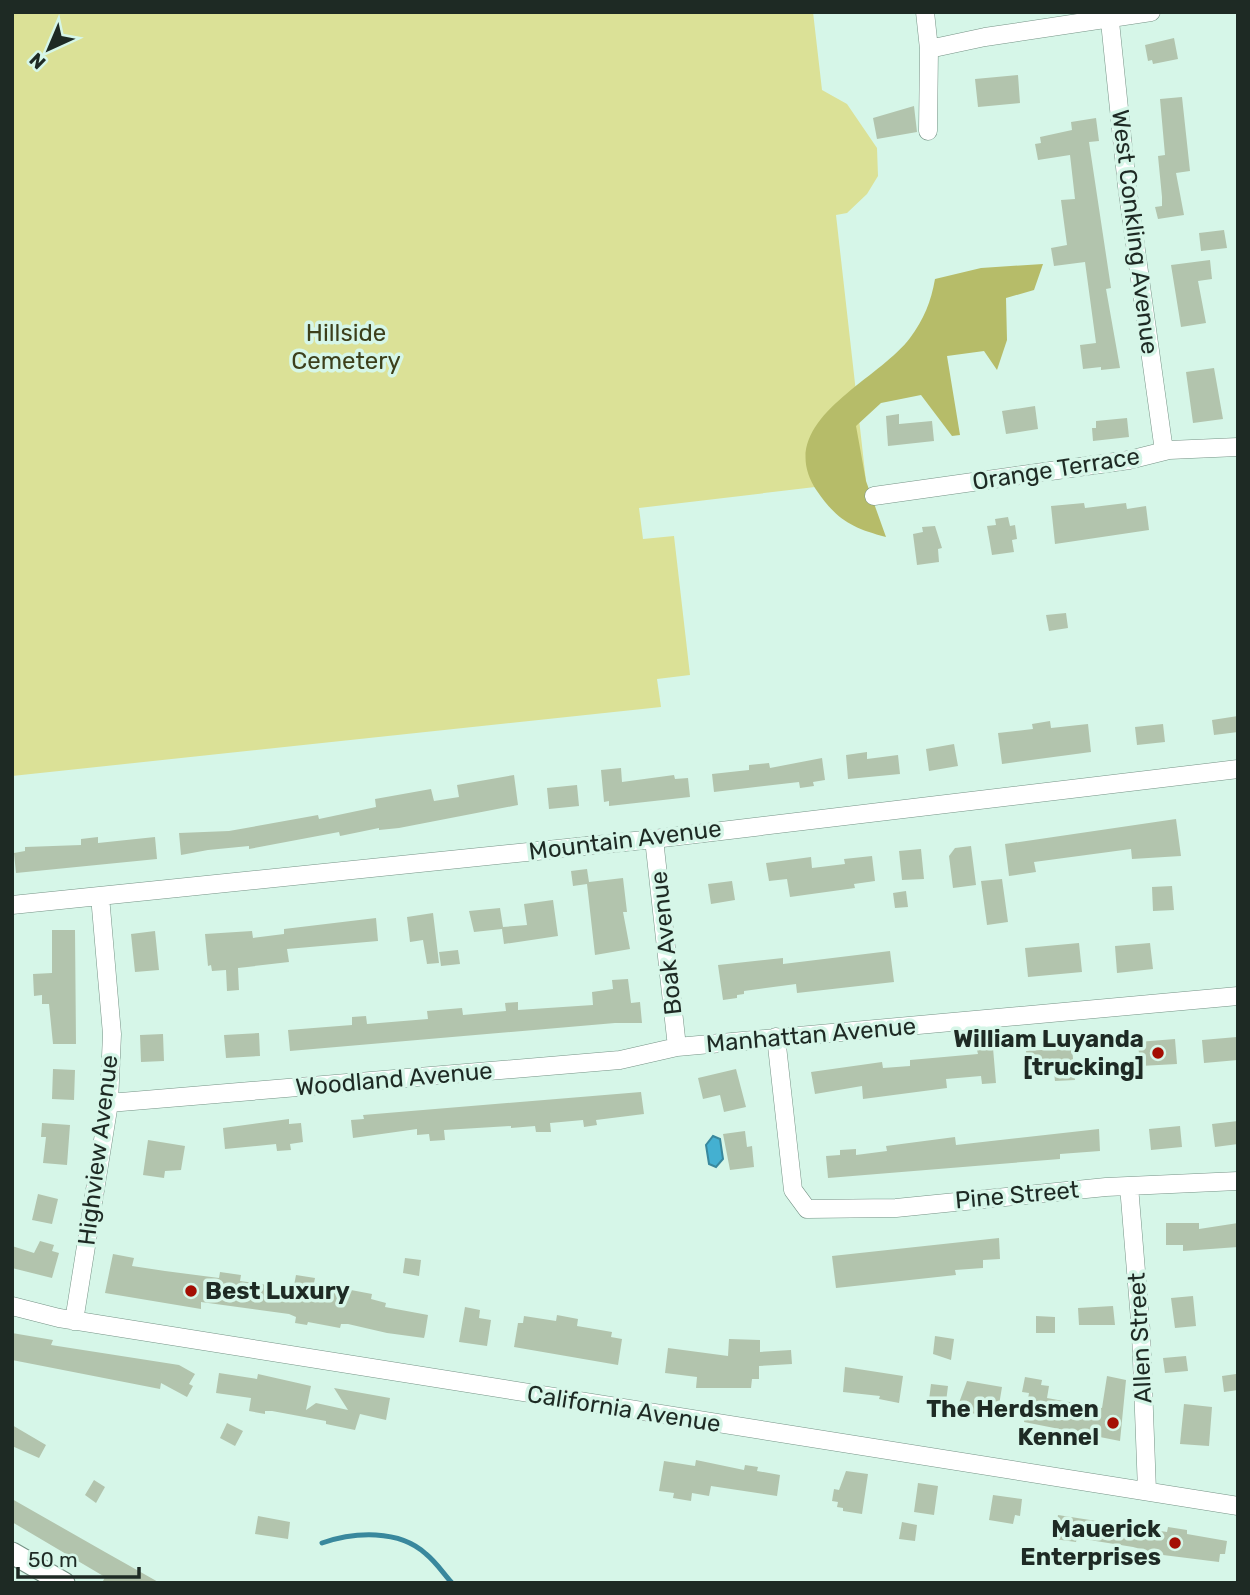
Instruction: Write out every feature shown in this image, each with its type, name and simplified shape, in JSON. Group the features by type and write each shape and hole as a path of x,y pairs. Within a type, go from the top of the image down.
{"street":[{"path":"925,12 929,49 928,131"},
{"path":"929,49 1109,15 1151,12"},
{"name":"West Conkling Avenue","path":"1109,15 1127,186 1164,451"},
{"name":"Orange Terrace","path":"874,496 1129,460 1164,451 1238,447"},
{"name":"Mountain Avenue","path":"12,905 654,839 1238,769"},
{"name":"Boak Avenue","path":"654,839 677,1047"},
{"name":"Highview Avenue","path":"75,1321 109,1102 113,1034 100,896"},
{"name":"Manhattan Avenue","path":"677,1047 1238,996"},
{"name":"Pine Street","path":"776,1037 785,1139 793,1191 800,1204 814,1212 896,1208 1129,1186 1238,1181"},
{"name":"Woodland Avenue","path":"109,1102 620,1060 677,1047"},
{"name":"Allen Street","path":"1129,1186 1141,1332 1147,1491"},
{"name":"California Avenue","path":"12,1306 75,1321 1238,1506"},
{"path":"12,1553 64,1583"}],"green space":[{"name":"Hillside Cemetery","path":"12,12 813,12 822,90 847,104 877,148 878,176 867,194 847,213 836,215 866,481 639,508 643,539 674,536 690,675 657,679 661,707 12,776"},
{"path":"1043,264 1034,290 1006,298 1007,340 997,370 984,351 947,356 960,435 952,436 921,395 881,403 856,426 866,481 886,537 846,522 817,491 806,466 807,444 817,424 834,405 894,355 910,338 926,310 935,279 981,268"}],"water":[{"path":"713,1136 720,1139 723,1159 716,1167 709,1164 706,1145"}],"building":[{"path":"1174,38 1178,59 1153,64 1152,60 1148,61 1145,45"},
{"path":"1018,75 1020,103 978,107 975,79"},
{"path":"1182,97 1190,171 1176,173 1184,215 1158,219 1155,207 1162,206 1162,197 1158,156 1165,155 1160,99"},
{"path":"914,106 917,132 877,139 873,118"},
{"path":"1096,118 1099,141 1089,142 1111,288 1106,289 1120,368 1101,370 1101,367 1083,369 1080,345 1096,343 1085,262 1054,266 1051,248 1067,245 1061,200 1075,199 1070,155 1038,160 1035,144 1041,143 1040,137 1072,130 1071,122"},
{"path":"1224,230 1227,248 1201,251 1199,233"},
{"path":"1210,260 1212,279 1198,281 1206,323 1181,327 1171,265"},
{"path":"1214,368 1223,419 1193,423 1186,372"},
{"path":"1035,406 1038,429 1006,434 1002,411"},
{"path":"899,414 899,424 932,421 934,441 888,446 886,416"},
{"path":"1127,418 1129,437 1093,441 1092,428 1096,428 1096,421"},
{"path":"1084,503 1085,508 1126,503 1127,509 1146,506 1149,530 1055,544 1051,506"},
{"path":"1008,517 1010,526 1015,525 1017,539 1012,540 1014,552 992,555 987,526 996,525 995,519"},
{"path":"935,526 942,548 938,549 939,562 917,565 913,534 923,532 922,527"},
{"path":"1066,613 1068,628 1049,631 1046,615"},
{"path":"1238,716 1238,732 1214,735 1212,720"},
{"path":"1050,721 1051,728 1088,724 1091,752 1002,764 998,733 1033,729 1032,724"},
{"path":"1163,724 1165,742 1137,745 1135,727"},
{"path":"954,744 958,766 929,771 926,749"},
{"path":"867,752 867,759 898,755 900,774 848,779 846,755"},
{"path":"822,758 825,780 813,782 814,786 800,788 799,782 714,792 712,774 749,770 749,765 769,763 770,768"},
{"path":"621,768 622,782 674,775 675,779 688,778 690,797 609,806 609,801 604,802 601,770"},
{"path":"514,775 518,805 399,828 379,828 340,836 339,832 249,849 249,846 181,855 179,833 229,831 318,815 319,819 376,807 375,799 431,789 434,801 459,797 457,785"},
{"path":"577,785 579,806 549,809 547,788"},
{"path":"1176,819 1181,856 1132,859 1131,849 1034,862 1036,872 1009,876 1005,844"},
{"path":"98,837 98,843 155,837 157,859 16,873 14,853 25,851 25,847 81,845 81,839"},
{"path":"971,846 976,885 953,888 949,856 955,848"},
{"path":"921,849 924,879 902,880 899,851"},
{"path":"872,856 875,881 854,884 855,888 790,897 787,879 769,881 766,863 811,857 812,868 845,864 844,859"},
{"path":"587,869 589,882 623,878 627,912 623,912 630,949 595,955 587,884 573,886 571,871"},
{"path":"1002,879 1008,922 987,925 981,881"},
{"path":"732,881 735,900 711,904 708,884"},
{"path":"1172,886 1174,910 1153,911 1152,887"},
{"path":"906,891 908,907 895,908 893,893"},
{"path":"553,900 558,936 504,944 502,929 474,932 469,911 500,908 503,927 527,925 524,904"},
{"path":"433,913 439,963 427,964 423,940 410,942 407,917"},
{"path":"376,918 378,941 287,949 289,962 238,968 239,990 227,991 226,970 212,971 211,965 208,966 205,934 252,931 253,938 284,934 284,929"},
{"path":"52,930 75,930 76,1044 53,1044 49,1004 42,1004 42,995 34,996 33,974 52,973"},
{"path":"155,931 159,970 135,972 131,934"},
{"path":"1079,943 1082,972 1028,977 1025,948"},
{"path":"1150,943 1153,969 1117,973 1115,946"},
{"path":"458,950 460,964 441,966 439,952"},
{"path":"890,951 894,982 797,993 796,984 744,991 744,994 737,995 737,998 723,1000 718,965 783,958 783,964"},
{"path":"628,979 631,1003 640,1002 642,1023 615,1023 290,1051 288,1030 352,1025 352,1017 366,1016 367,1024 428,1019 427,1011 462,1008 463,1015 506,1011 505,1003 518,1002 518,1010 593,1005 592,992 613,989 612,980"},
{"path":"259,1033 260,1056 226,1058 224,1035"},
{"path":"163,1034 164,1061 141,1062 140,1035"},
{"path":"1237,1037 1238,1060 1204,1063 1202,1040"},
{"name":"William Luyanda [trucking]","path":"1175,1039 1177,1064 1140,1066 1138,1042"},
{"path":"993,1048 996,1083 982,1084 981,1076 946,1079 947,1088 863,1099 862,1086 815,1094 811,1072 882,1062 883,1068 910,1066 910,1060 978,1054 977,1050"},
{"path":"1072,1048 1075,1080 1055,1081 1054,1072 1028,1074 1026,1051"},
{"path":"53,1069 75,1070 74,1100 52,1099"},
{"path":"736,1069 746,1107 724,1112 720,1095 703,1099 698,1078"},
{"path":"641,1092 644,1114 596,1120 597,1125 584,1127 583,1120 550,1123 551,1132 536,1132 535,1126 444,1130 445,1140 430,1141 429,1134 417,1135 417,1129 353,1138 351,1120 364,1119 363,1115"},
{"path":"289,1119 289,1124 301,1123 303,1142 290,1144 291,1150 277,1151 276,1144 225,1149 223,1128"},
{"path":"1238,1121 1238,1144 1215,1147 1212,1124"},
{"path":"42,1123 70,1125 67,1165 43,1163 46,1137 41,1137"},
{"path":"1180,1126 1182,1147 1151,1150 1149,1129"},
{"path":"1099,1129 1100,1151 1060,1154 1060,1159 828,1178 826,1156 840,1155 840,1150 856,1149 856,1155 887,1151 886,1146 955,1137 956,1145"},
{"path":"745,1131 747,1147 752,1146 754,1167 730,1170 723,1134"},
{"path":"148,1140 185,1146 181,1170 165,1171 164,1178 143,1175"},
{"path":"38,1194 58,1199 52,1224 32,1220"},
{"path":"1166,1223 1199,1223 1199,1229 1238,1223 1238,1247 1183,1251 1183,1245 1166,1245"},
{"path":"999,1238 1000,1259 983,1260 983,1268 955,1270 956,1275 836,1288 832,1256"},
{"path":"40,1241 54,1245 52,1251 59,1253 52,1278 12,1268 12,1246 34,1253"},
{"path":"113,1254 134,1258 132,1266 219,1278 220,1272 241,1275 240,1281 268,1285 267,1293 292,1296 296,1275 315,1278 314,1283 372,1294 371,1299 386,1303 385,1307 428,1315 424,1338 348,1324 341,1324 340,1328 308,1322 307,1325 295,1323 296,1317 289,1314 201,1302 201,1309 105,1293"},
{"path":"405,1258 421,1260 419,1276 403,1273"},
{"path":"1193,1296 1196,1326 1175,1328 1171,1298"},
{"path":"1113,1306 1115,1325 1079,1325 1078,1308"},
{"path":"465,1307 480,1310 479,1318 491,1320 487,1346 459,1342"},
{"path":"557,1315 578,1319 577,1326 612,1332 611,1337 622,1339 618,1365 514,1347 518,1323 523,1323 524,1316 556,1321"},
{"path":"1036,1316 1055,1317 1055,1333 1036,1333"},
{"path":"12,1333 53,1340 51,1345 179,1365 195,1374 189,1384 193,1386 187,1397 161,1383 160,1389 12,1360"},
{"path":"935,1336 954,1339 951,1360 933,1354"},
{"path":"729,1339 760,1340 760,1352 791,1350 792,1364 759,1366 759,1379 752,1379 751,1388 696,1388 697,1377 665,1373 668,1348 728,1356"},
{"path":"1186,1356 1188,1371 1165,1373 1163,1358"},
{"path":"845,1367 903,1376 899,1403 879,1399 880,1396 843,1392"},
{"path":"219,1373 257,1379 258,1374 311,1386 306,1410 316,1403 348,1410 334,1388 390,1398 386,1420 360,1414 355,1430 326,1424 326,1421 272,1411 265,1411 265,1414 249,1411 251,1398 216,1393"},
{"path":"1236,1374 1238,1390 1224,1392 1222,1376"},
{"path":"1107,1376 1126,1380 1120,1441 1024,1422 1029,1393 1022,1392 1025,1377 1042,1380 1041,1385 1049,1386 1047,1398 1102,1408"},
{"path":"967,1381 1002,1387 997,1417 956,1411"},
{"path":"931,1384 948,1386 945,1410 928,1408"},
{"path":"1184,1404 1212,1407 1209,1446 1180,1444"},
{"path":"227,1423 243,1431 235,1446 220,1438"},
{"path":"12,1425 46,1445 39,1458 12,1446"},
{"path":"696,1460 744,1470 745,1465 758,1467 757,1471 780,1475 777,1496 711,1486 709,1496 692,1493 691,1501 673,1498 674,1493 659,1491 664,1461 695,1466"},
{"path":"846,1471 868,1474 862,1514 843,1511 843,1508 837,1507 838,1502 832,1501 834,1489 839,1490"},
{"path":"94,1480 105,1487 96,1503 85,1495"},
{"path":"918,1483 938,1486 934,1515 914,1512"},
{"path":"993,1495 1022,1499 1020,1516 1015,1515 1013,1524 989,1520"},
{"path":"12,1499 160,1583 102,1583 105,1577 12,1522"},
{"path":"1058,1515 1167,1532 1168,1527 1187,1530 1187,1534 1227,1541 1225,1554 1220,1554 1219,1562 1163,1555 1077,1538 1076,1542 1054,1539"},
{"path":"258,1516 290,1522 288,1539 255,1534"},
{"path":"902,1522 917,1525 915,1541 899,1539"}],"waterway":[{"path":"322,1543 362,1535 403,1540 430,1557 452,1583"}],"place":[{"name":"William Luyanda [trucking]","path":"1158,1053"},
{"name":"Best Luxury","path":"191,1291"},
{"name":"The Herdsmen Kennel","path":"1113,1423"},
{"name":"Mauerick Enterprises","path":"1175,1543"}]}
